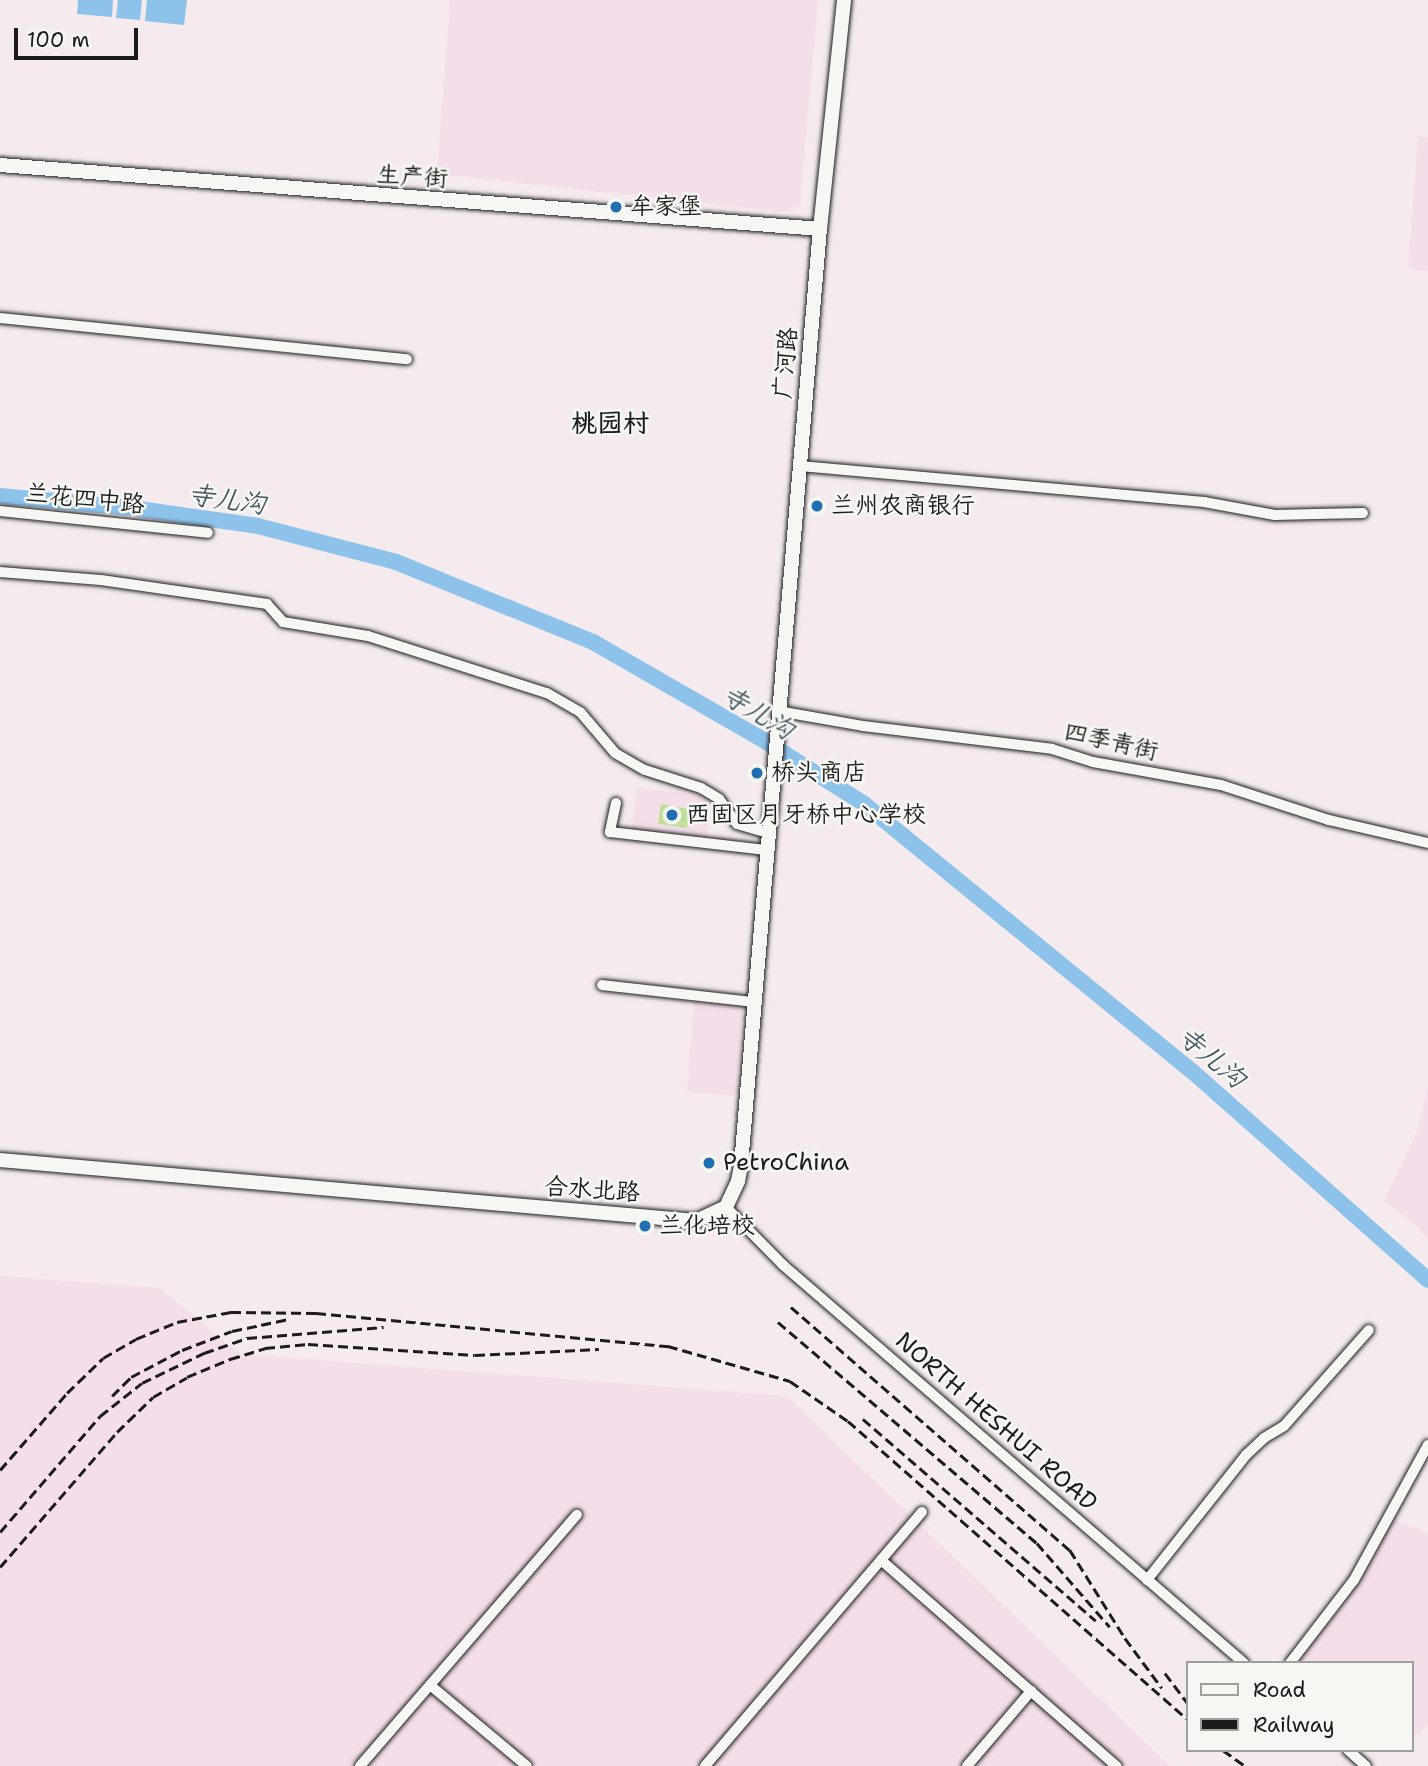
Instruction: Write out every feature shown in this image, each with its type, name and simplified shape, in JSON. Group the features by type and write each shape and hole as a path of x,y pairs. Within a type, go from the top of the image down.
{"street":[{"name":"广河路","path":"768,833 820,229 844,0"},
{"name":"生产街","path":"0,165 820,229"},
{"path":"0,318 407,359"},
{"path":"800,466 1204,502 1275,514 1363,513"},
{"name":"兰花四中路","path":"0,511 208,533"},
{"path":"0,572 101,580 267,604 284,622 368,636 547,693 581,713 615,753 645,770 701,788 719,799 737,824 768,833 741,1165 738,1181 726,1208"},
{"name":"四季青街","path":"778,711 863,726 1052,749 1093,762 1221,785 1329,820 1428,843"},
{"path":"616,803 610,832 766,850"},
{"path":"602,985 754,1002"},
{"name":"合水北路","path":"0,1160 682,1220 707,1218 726,1208"},
{"name":"NORTH HESHUI ROAD","path":"726,1208 793,1273 1242,1661"},
{"path":"1147,1580 1246,1455 1264,1437 1284,1426 1369,1330"},
{"path":"1292,1661 1354,1580 1428,1445"},
{"path":"705,1766 922,1513"},
{"path":"360,1766 576,1515"},
{"path":"881,1560 1116,1766"},
{"path":"430,1685 527,1766"},
{"path":"967,1766 1031,1691"},
{"path":"1350,1752 1366,1766"}],"shaded area":[{"path":"450,0 818,0 800,205 785,212 437,174"},
{"path":"1418,136 1428,137 1428,271 1408,269"},
{"name":"西固区月牙桥中心学校","path":"637,788 711,796 707,841 632,833"},
{"path":"694,1001 743,1005 736,1096 687,1092"},
{"path":"1428,1087 1428,1241 1415,1224 1384,1201 1417,1131"},
{"path":"0,1276 160,1288 240,1354 787,1396 1170,1766 0,1766"},
{"path":"1386,1515 1428,1534 1428,1724 1414,1740 1414,1661 1298,1661 1355,1588"}],"green space":[{"path":"661,804 690,809 687,828 658,824"}],"water":[{"path":"78,0 113,0 112,17 77,14"},
{"path":"118,0 142,0 140,20 116,18"},
{"path":"147,0 187,0 184,25 145,21"}],"waterway":[{"name":"寺儿沟","path":"0,496 132,508 258,526 396,562 593,642 760,738 863,803 1193,1072 1428,1280"}],"railway":[{"path":"791,1307 1070,1550 1125,1638 1162,1688"},
{"path":"0,1470 67,1393 103,1358 136,1339 177,1322 231,1312 316,1313 668,1346 790,1381 848,1421 1186,1718"},
{"path":"112,1396 131,1377 182,1350 232,1331 289,1319"},
{"path":"778,1322 1037,1543 1110,1627"},
{"path":"0,1532 100,1416 142,1383 204,1353 247,1338 384,1327"},
{"path":"0,1567 117,1432 153,1397 187,1377 230,1359 265,1348 308,1344 475,1355 599,1349"},
{"path":"863,1419 1096,1621"},
{"path":"1165,1673 1186,1700"},
{"path":"1226,1752 1245,1766"}],"place":[{"name":"牟家堡","path":"616,207"},
{"name":"兰州农商银行","path":"817,506"},
{"name":"桥头商店","path":"757,773"},
{"name":"西固区月牙桥中心学校","path":"672,815"},
{"name":"PetroChina","path":"709,1163"},
{"name":"兰化培校","path":"645,1226"}],"district":[{"name":"桃园村","path":"610,423"}]}
